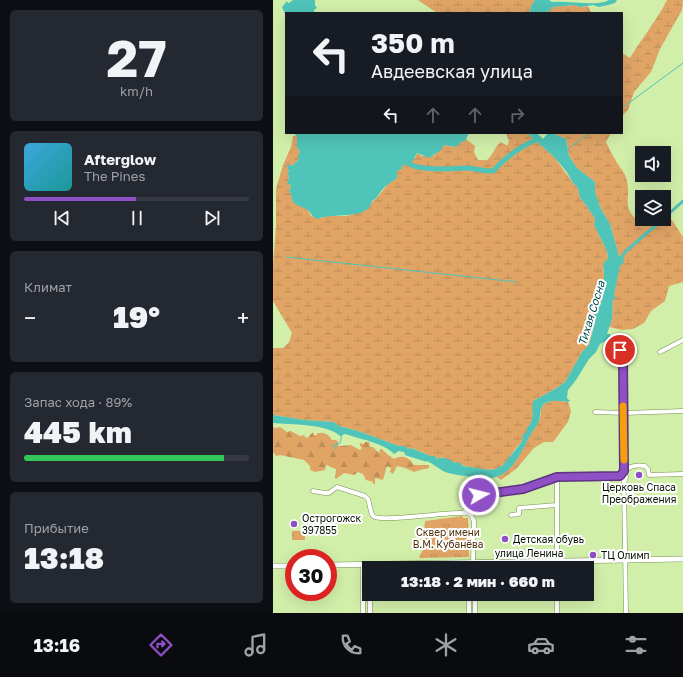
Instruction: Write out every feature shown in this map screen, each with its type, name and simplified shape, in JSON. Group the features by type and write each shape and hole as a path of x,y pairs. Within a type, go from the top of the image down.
{"main road":[{"name":"улица Ленина","path":"594,562 683,559"},
{"name":"улица Ленина","path":"337,565 362,565"},
{"path":"273,566 285,566"}],"street":[{"path":"660,352 683,340"},
{"path":"620,350 623,360 624,471 622,477 624,483 626,613"},
{"path":"595,412 623,413 683,411"},
{"path":"479,495 523,489 557,477 620,476 630,466 641,465 647,467 649,475 683,474"},
{"path":"557,477 557,561"},
{"path":"313,491 325,494 337,487 365,496 368,499 373,516 376,518 464,512 471,515 474,521 474,561"},
{"path":"464,512 472,502"},
{"path":"511,515 519,514 519,508 557,505"},
{"path":"363,601 363,613"},
{"path":"370,601 370,613"},
{"path":"469,601 469,613"},
{"path":"475,601 475,613"},
{"path":"557,601 557,613"}],"green space":[{"path":"418,0 535,0 529,12 436,12"},
{"path":"667,0 683,0 682,10 660,49 651,72 634,92 628,110 623,115 623,54 630,58 659,15"},
{"path":"575,5 580,7 588,6 591,12 547,12 552,7"},
{"path":"506,134 528,134 555,158 578,188 580,198 595,219 594,225 607,251 608,258 603,269 604,276 602,301 594,316 593,330 589,345 582,352 565,382 533,401 533,418 531,426 521,443 503,465 490,470 472,468 441,457 437,459 435,456 431,456 412,448 408,449 404,446 399,446 358,431 339,426 334,422 305,420 273,415 273,348 283,348 289,342 292,333 273,301 276,189 283,165 291,147 293,136 297,136 297,147 300,152 299,159 292,166 287,165 289,173 288,184 291,186 289,192 292,195 293,201 308,210 311,216 320,218 332,215 346,216 358,213 377,198 387,185 397,178 397,171 402,169 402,166 415,158 417,153 422,156 433,156 444,145 454,147 466,139 475,146 474,152 478,160 487,160 501,142 508,145 509,141"},
{"path":"554,134 610,134 606,142 626,177 628,185 628,204 629,209 635,217 635,226 671,226 671,220 683,237 683,282 669,286 665,301 651,311 644,323 633,329 622,330 609,327 612,319 613,299 620,266 619,256 610,224 601,209 595,192 595,182 577,168 569,156 566,139"},
{"path":"554,400 568,402 571,411 568,422 553,442 544,442 534,448 516,469 501,480 497,477 508,470 516,460 540,419 542,407 548,402"},
{"path":"273,427 280,427 287,432 291,431 300,436 304,435 306,438 313,432 314,435 317,435 317,433 324,433 332,440 338,441 338,445 340,446 351,445 360,450 362,448 360,443 364,444 365,442 369,442 370,447 373,447 379,453 380,449 382,449 394,459 403,457 410,460 414,465 429,465 429,468 414,472 397,466 393,474 390,472 391,468 387,466 383,480 375,478 375,484 366,480 363,474 358,472 354,475 344,473 336,479 336,469 326,465 325,470 315,472 310,470 310,466 304,460 280,455 276,456 273,452"},
{"name":"Сквер имени В.М. Кубанёва","path":"463,516 463,518 468,518 469,557 419,558 423,550 425,521"},
{"path":"292,531 305,531 305,540 292,540"}],"water":[{"path":"293,0 315,0 315,5 317,8 314,10 315,12 285,12 285,14 282,7 287,1 289,3"},
{"path":"535,0 598,3 609,0 617,0 615,3 599,7 593,5 580,7 575,5 552,7 551,10 546,12 529,12"},
{"path":"468,134 465,141 461,142 456,147 444,145 441,150 429,158 417,153 413,161 402,166 402,169 397,171 397,178 385,187 364,211 357,214 331,216 318,219 308,210 294,203 289,191 291,186 290,184 287,185 289,176 287,174 289,172 287,166 288,164 292,166 299,159 298,156 300,152 297,147 297,136 295,135"},
{"path":"528,134 538,134 543,139 547,134 554,134 566,139 569,156 577,168 595,182 595,192 601,209 610,224 619,256 623,257 624,262 620,266 614,295 616,298 613,299 612,319 607,334 610,334 611,338 600,344 596,352 589,359 568,390 567,398 570,401 547,402 542,406 538,423 519,456 510,468 497,477 489,478 452,474 443,471 417,456 413,455 410,457 407,453 399,451 394,454 385,447 364,439 345,434 340,436 326,429 308,425 273,423 273,415 305,420 334,422 339,426 358,431 399,446 405,446 408,449 411,448 431,456 435,456 437,459 444,458 455,463 459,462 463,466 490,470 502,466 521,443 523,438 522,435 527,432 526,429 532,419 533,401 565,382 582,352 589,345 593,330 594,316 602,301 604,276 603,264 608,258 607,251 594,225 595,219 580,198 578,188 555,158"}],"waterway":[{"path":"623,107 683,63"},
{"path":"569,148 588,134"},
{"path":"408,163 413,166 426,168 467,168 493,171 525,145 538,139"},
{"path":"671,212 683,201"},
{"path":"621,259 625,252 655,226"},
{"path":"286,257 517,282"},
{"path":"335,449 337,444 340,443 342,434"},
{"path":"332,446 337,444"},
{"name":"Тихая Сосна","path":"407,453 426,459"}],"slow traffic":[{"path":"623,406 624,460"}],"place":[{"name":"Церковь Спаса Преображения","path":"639,475"},
{"name":"Острогожск 397855","path":"294,524"},
{"name":"Детская обувь","path":"505,539"},
{"name":"ТЦ Олимп","path":"593,555"}],"route":[{"path":"479,495 523,489 557,477 607,475 620,476 624,471 623,360 620,350"}]}
